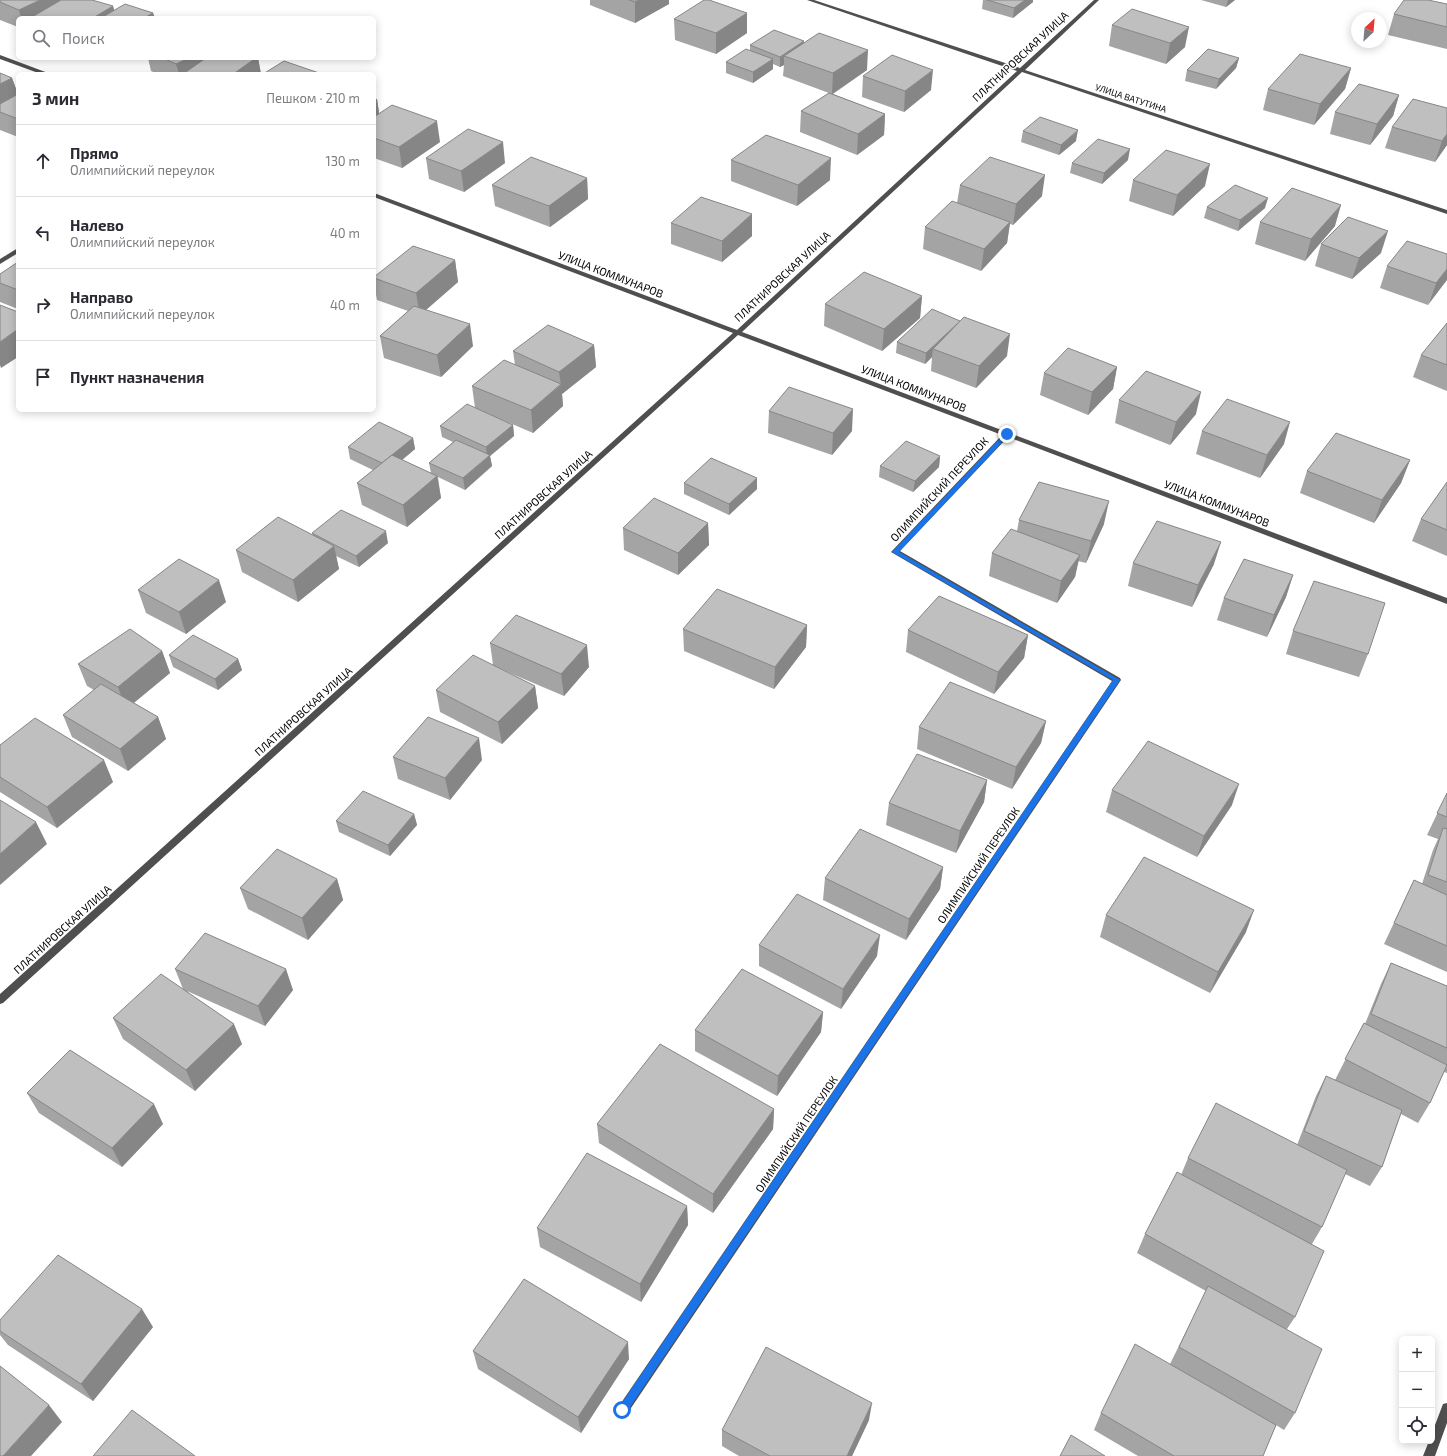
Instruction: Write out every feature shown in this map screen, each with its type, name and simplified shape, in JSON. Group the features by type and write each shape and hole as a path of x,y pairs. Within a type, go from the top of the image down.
{"street":[{"name":"УЛИЦА ВАТУТИНА","path":"809,0 1447,212"},
{"name":"ПЛАТНИРОВСКАЯ УЛИЦА","path":"0,1000 738,332 1097,0"},
{"path":"0,57 41,72"},
{"name":"УЛИЦА КОММУНАРОВ","path":"376,197 738,332 1447,601"},
{"path":"0,262 16,251"},
{"name":"ОЛИМПИЙСКИЙ ПЕРЕУЛОК","path":"622,1410 1117,680 895,552 1007,434"},
{"path":"1429,1456 1447,1408"}],"building":[{"path":"0,0 40,0 19,10 0,2"},
{"path":"61,0 92,0 113,6 96,16 34,16"},
{"path":"704,0 709,0 747,13 716,33 674,19"},
{"path":"987,0 1025,0 1014,8"},
{"path":"1404,0 1428,0 1447,4 1447,27 1394,14"},
{"path":"125,4 153,13 148,16 104,16"},
{"path":"1132,9 1189,27 1170,43 1112,25"},
{"path":"774,30 804,41 780,57 750,45"},
{"path":"819,33 868,50 833,73 784,56"},
{"path":"746,49 773,59 753,72 726,62"},
{"path":"1208,49 1239,58 1219,79 1187,70"},
{"path":"1300,54 1351,68 1320,104 1268,89"},
{"path":"892,55 933,70 905,91 863,76"},
{"path":"167,60 185,60 176,64"},
{"path":"203,60 253,60 236,72 186,72"},
{"path":"284,61 316,72 266,72"},
{"path":"0,73 12,78 0,84"},
{"path":"1359,84 1399,95 1377,124 1335,112"},
{"path":"829,93 885,114 858,134 801,111"},
{"path":"16,95 16,118 0,112 0,104"},
{"path":"1413,99 1447,108 1447,134 1442,141 1392,127"},
{"path":"392,105 437,121 399,147 376,139 376,116"},
{"path":"1040,117 1078,130 1061,145 1023,131"},
{"path":"468,129 503,142 461,171 426,158"},
{"path":"766,135 831,158 798,185 731,160"},
{"path":"1098,139 1130,149 1104,173 1072,163"},
{"path":"1166,150 1210,164 1177,195 1133,180"},
{"path":"531,157 587,178 549,206 492,185"},
{"path":"990,157 1045,175 1016,204 960,185"},
{"path":"1235,185 1268,198 1240,220 1207,207"},
{"path":"1292,188 1341,205 1311,239 1260,222"},
{"path":"701,197 752,214 722,241 671,223"},
{"path":"952,201 1010,222 984,249 925,227"},
{"path":"1348,217 1388,231 1359,258 1321,244"},
{"path":"1407,241 1447,254 1447,269 1436,283 1387,266"},
{"path":"413,246 455,260 416,293 376,279 376,275"},
{"path":"16,263 16,289 0,283 0,274"},
{"path":"864,272 922,296 884,329 825,304"},
{"path":"0,305 16,311 16,330 0,342"},
{"path":"414,306 470,324 437,355 380,336"},
{"path":"932,309 960,321 926,353 897,342"},
{"path":"964,317 1010,334 979,366 933,349"},
{"path":"1447,323 1447,365 1421,355"},
{"path":"548,325 594,345 559,372 513,351"},
{"path":"1068,348 1117,367 1092,392 1044,373"},
{"path":"504,360 561,384 531,410 472,386"},
{"path":"1146,371 1201,392 1176,422 1119,400"},
{"path":"789,387 853,409 833,433 769,411"},
{"path":"1227,399 1290,422 1267,455 1202,431"},
{"path":"467,404 513,425 486,447 440,426"},
{"path":"379,422 413,438 382,463 348,447"},
{"path":"1336,433 1410,460 1382,500 1307,471"},
{"path":"456,440 490,455 463,478 429,463"},
{"path":"906,441 940,456 915,481 880,466"},
{"path":"392,455 437,476 403,505 357,483"},
{"path":"711,458 757,478 729,504 684,483"},
{"path":"1039,482 1109,501 1091,541 1019,520"},
{"path":"1447,482 1447,530 1421,519"},
{"path":"654,498 708,523 678,553 623,528"},
{"path":"341,510 386,531 356,556 312,533"},
{"path":"278,517 334,546 293,580 236,550"},
{"path":"1157,521 1221,542 1198,585 1133,563"},
{"path":"1011,529 1080,555 1061,581 992,553"},
{"path":"179,559 219,580 179,612 138,590"},
{"path":"1244,559 1293,575 1274,615 1224,598"},
{"path":"1314,581 1385,603 1368,654 1293,631"},
{"path":"717,589 807,625 775,667 683,629"},
{"path":"939,596 1028,635 998,672 908,630"},
{"path":"516,615 587,645 561,674 490,643"},
{"path":"130,629 162,651 118,687 78,664"},
{"path":"193,635 238,659 215,679 169,655"},
{"path":"473,655 535,686 498,722 436,690"},
{"path":"950,682 1046,721 1016,767 919,727"},
{"path":"101,684 158,717 120,749 63,715"},
{"path":"428,717 479,738 445,778 393,757"},
{"path":"35,718 104,760 47,807 0,777 0,745"},
{"path":"1148,741 1239,784 1204,836 1112,790"},
{"path":"917,754 987,780 960,831 889,803"},
{"path":"363,791 414,814 388,845 336,821"},
{"path":"1447,793 1447,817 1437,813"},
{"path":"0,800 36,822 0,854"},
{"path":"1443,828 1447,829 1447,882 1428,875"},
{"path":"860,829 943,867 909,919 825,878"},
{"path":"277,849 337,879 302,918 240,888"},
{"path":"1144,857 1254,910 1218,972 1106,915"},
{"path":"1414,880 1447,895 1447,946 1394,923"},
{"path":"797,894 880,935 843,989 759,945"},
{"path":"205,933 286,969 258,1006 175,969"},
{"path":"1391,963 1447,986 1447,1048 1371,1014"},
{"path":"742,969 823,1012 778,1076 695,1030"},
{"path":"161,974 234,1024 186,1070 113,1018"},
{"path":"1364,1023 1447,1065 1430,1103 1345,1059"},
{"path":"660,1044 774,1109 713,1194 597,1124"},
{"path":"70,1050 154,1104 112,1148 27,1093"},
{"path":"1326,1076 1402,1110 1382,1167 1304,1131"},
{"path":"1216,1103 1347,1170 1322,1227 1188,1158"},
{"path":"587,1153 687,1206 640,1284 537,1228"},
{"path":"1177,1172 1324,1251 1295,1317 1145,1234"},
{"path":"58,1255 142,1309 81,1384 0,1331 0,1320"},
{"path":"524,1279 628,1342 578,1417 473,1351"},
{"path":"1208,1286 1322,1349 1295,1413 1179,1347"},
{"path":"1135,1344 1276,1425 1263,1456 1174,1456 1101,1413"},
{"path":"766,1347 872,1403 847,1456 770,1456 722,1430"},
{"path":"0,1366 49,1405 3,1456 0,1456"},
{"path":"132,1410 195,1456 93,1456"},
{"path":"1071,1435 1105,1456 1060,1456"}],"route":[{"path":"622,1410 1117,680 895,552 1007,434"}]}
